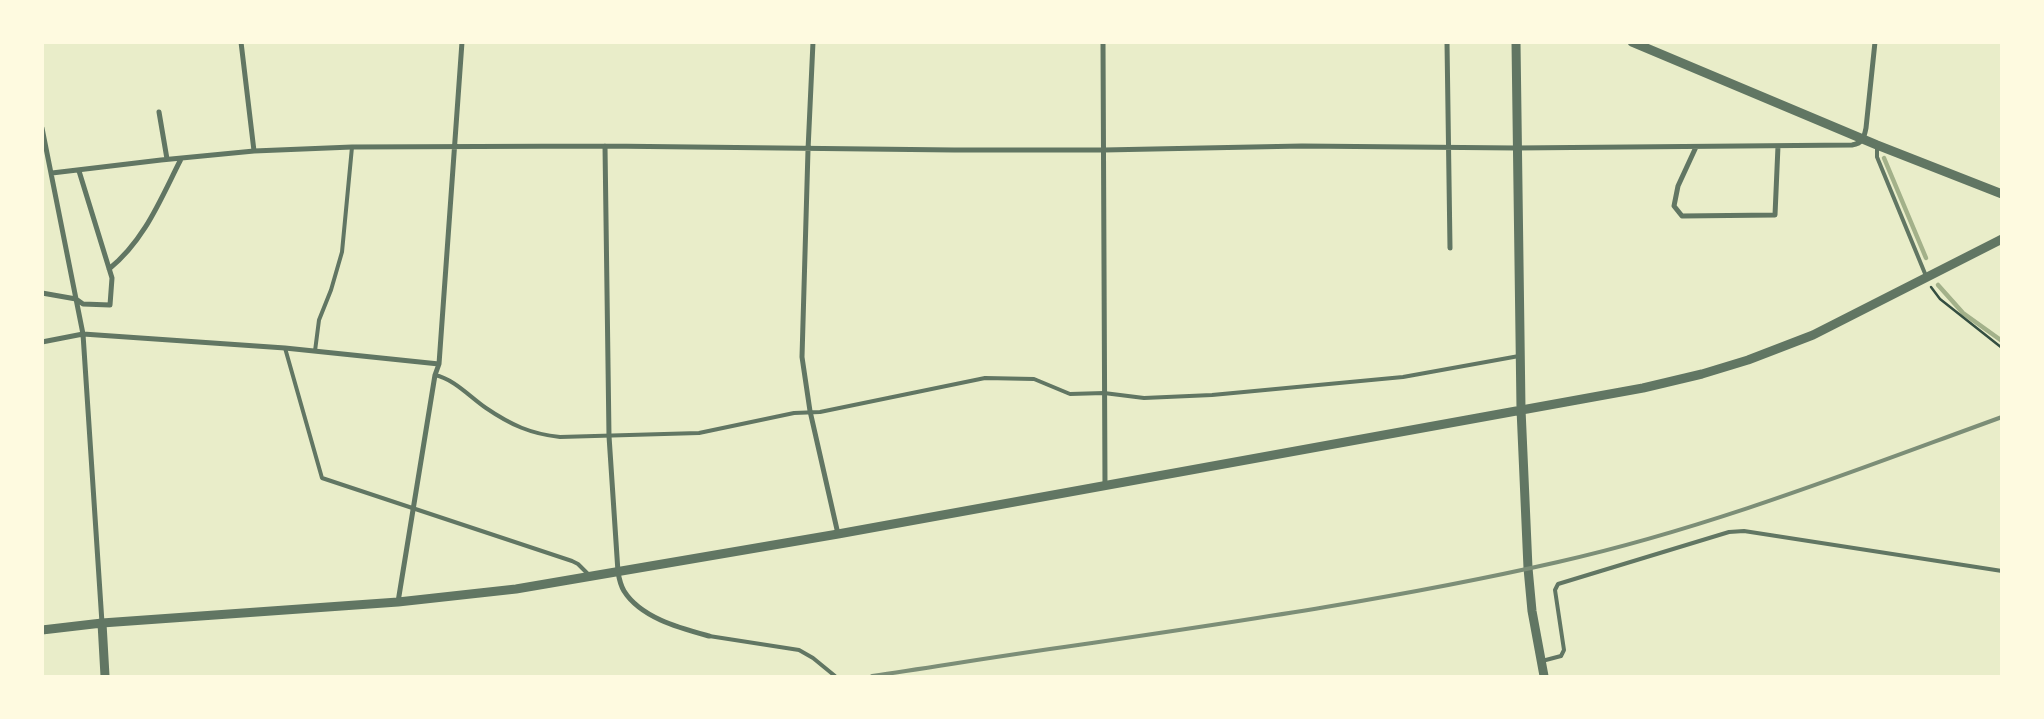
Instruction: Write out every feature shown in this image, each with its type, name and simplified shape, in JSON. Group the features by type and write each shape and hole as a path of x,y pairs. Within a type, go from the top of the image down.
{"street":[{"path":"241,42 254,152"},
{"path":"398,602 435,375 439,364 462,42"},
{"path":"813,42 802,357 810,411 838,534"},
{"path":"1103,42 1105,485"},
{"path":"1447,42 1450,248"},
{"path":"1516,42 1520,409 1528,568 1532,611 1544,676"},
{"path":"1632,42 1864,140 2002,194"},
{"path":"52,173 167,159 254,152 352,148 605,146 808,150 1104,150 1302,146 1696,148 1852,145 1864,140 1875,42"},
{"path":"159,112 167,159"},
{"path":"42,128 83,334 105,676"},
{"path":"605,146 608,436 618,572 623,590 634,604 676,627 709,636"},
{"path":"1696,148 1678,186 1674,206 1682,216 1775,215 1778,146"},
{"path":"109,269 148,225 181,159"},
{"path":"42,293 76,299 83,304 110,305 112,278 79,170"},
{"path":"42,630 102,623 398,602 516,589 838,534 1643,388 1702,374 1748,360 1813,335 2002,238"},
{"path":"42,342 83,334 285,348 439,364"}],"lane":[{"path":"1877,145 1877,157 1926,276"},
{"path":"315,351 319,320 331,290 342,252 352,148"},
{"path":"285,348 322,478 572,561 578,564 590,576"},
{"path":"435,375 444,377 488,409 518,426 538,435 560,437 699,433 810,411 820,412 985,378 1034,379 1070,394 1104,393 1144,398 1212,396 1403,377 1520,355"},
{"path":"1541,661 1561,656 1564,650 1555,590 1558,584 1729,532 1744,531 2002,571"},
{"path":"709,636 799,650 813,658 834,676"}],"path":[{"path":"1926,276 1933,291 1940,299 2002,348"}],"waterway":[{"path":"1884,158 1926,258"},
{"path":"1938,285 1963,313 2002,341"}],"railway":[{"path":"872,676 1326,607 1500,575 1558,562 1671,532 1782,497 2002,417"}]}
